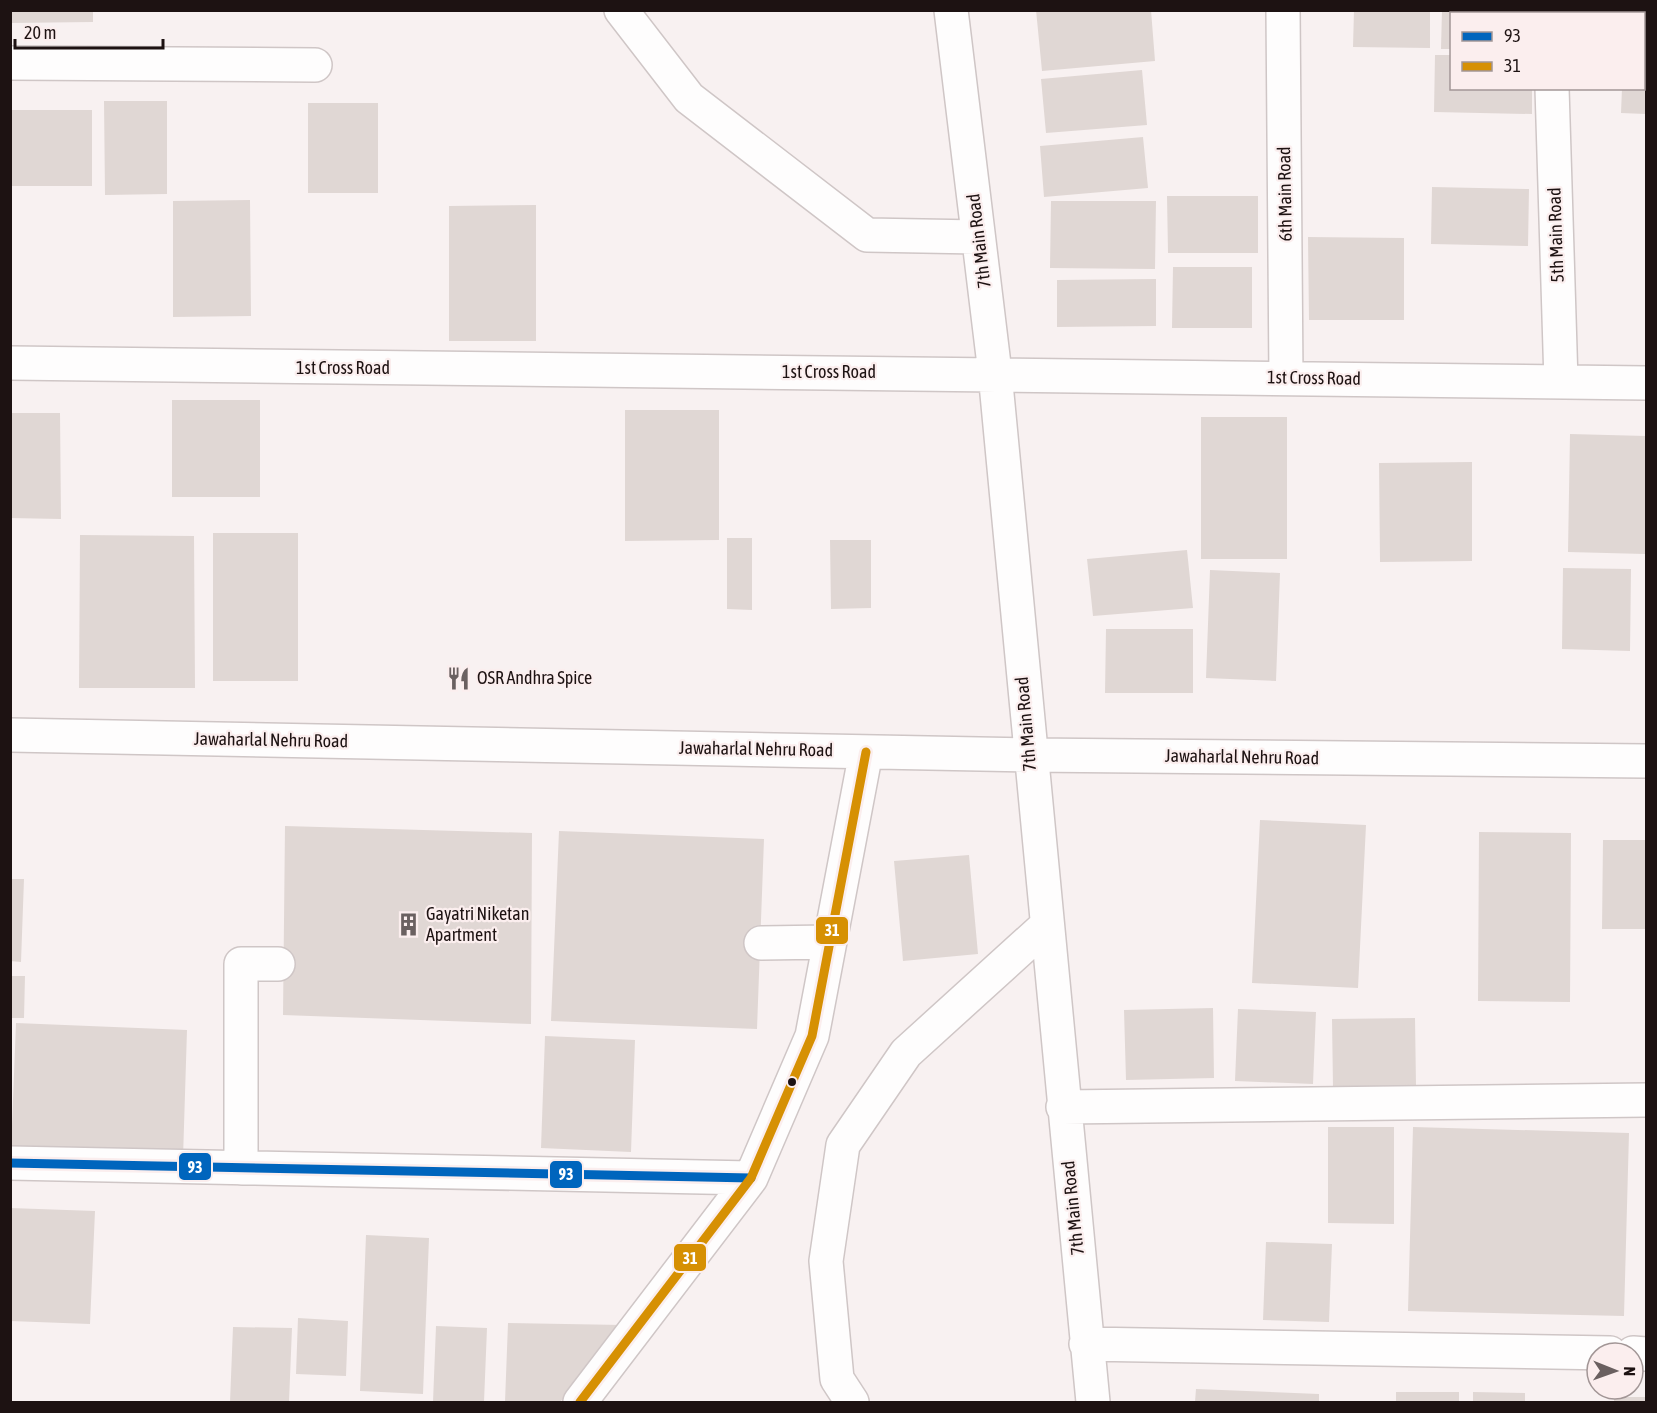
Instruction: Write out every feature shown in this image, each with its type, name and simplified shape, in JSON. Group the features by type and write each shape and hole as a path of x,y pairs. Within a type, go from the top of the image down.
{"street":[{"path":"621,10 689,98 867,235 978,237"},
{"name":"7th Main Road","path":"951,10 994,374 1024,703 1029,718 1029,755 1093,1402"},
{"name":"6th Main Road","path":"1283,10 1286,378"},
{"path":"10,63 315,65"},
{"name":"5th Main Road","path":"1552,90 1561,382"},
{"name":"1st Cross Road","path":"10,363 1647,383"},
{"name":"Jawaharlal Nehru Road","path":"10,735 1029,755 1647,761"},
{"path":"580,1402 751,1178 812,1036 866,752"},
{"path":"852,1402 837,1379 826,1261 843,1145 906,1053 1046,926"},
{"path":"761,943 829,942"},
{"path":"241,1167 241,964 278,964"},
{"path":"1063,1107 1647,1100"},
{"path":"10,1163 751,1178"},
{"path":"1086,1344 1585,1353"}],"building":[{"path":"10,10 93,10 93,22 10,23"},
{"path":"1036,10 1151,10 1155,61 1042,71"},
{"path":"1354,10 1430,10 1430,48 1353,47"},
{"path":"1442,10 1536,10 1536,12 1450,12 1450,49 1441,49"},
{"path":"1435,55 1450,55 1450,90 1532,90 1532,114 1434,112"},
{"path":"1646,59 1646,114 1621,113 1622,90 1645,90"},
{"path":"1142,70 1147,125 1046,133 1041,79"},
{"path":"104,101 167,101 167,194 105,195"},
{"path":"308,103 378,103 378,193 308,193"},
{"path":"10,110 92,110 92,186 10,186"},
{"path":"1143,137 1148,188 1044,197 1040,146"},
{"path":"1432,187 1529,189 1528,246 1431,244"},
{"path":"1167,196 1258,196 1258,253 1168,253"},
{"path":"250,200 251,316 173,317 173,201"},
{"path":"1051,201 1156,201 1155,269 1050,268"},
{"path":"536,205 536,341 449,341 449,206"},
{"path":"1308,237 1404,238 1404,320 1309,320"},
{"path":"1173,267 1252,267 1252,328 1172,328"},
{"path":"1156,279 1156,326 1057,327 1057,280"},
{"path":"172,400 260,400 260,497 172,497"},
{"path":"625,410 719,410 719,540 625,541"},
{"path":"10,413 60,413 61,519 10,518"},
{"path":"1201,417 1287,417 1287,559 1201,559"},
{"path":"1570,434 1646,436 1645,554 1568,552"},
{"path":"1472,462 1472,561 1380,562 1379,463"},
{"path":"213,533 298,533 298,681 213,681"},
{"path":"80,535 194,536 195,688 79,688"},
{"path":"727,538 752,538 752,610 727,609"},
{"path":"830,540 871,540 871,608 831,609"},
{"path":"1187,550 1193,608 1093,616 1087,559"},
{"path":"1563,568 1631,569 1630,651 1562,649"},
{"path":"1210,570 1280,573 1276,681 1206,678"},
{"path":"1106,629 1193,629 1193,693 1105,693"},
{"path":"1260,820 1366,825 1358,988 1252,983"},
{"name":"Gayatri Niketan Apartment","path":"285,826 532,833 531,1024 283,1015"},
{"path":"559,831 764,839 757,1029 551,1021"},
{"path":"1479,832 1571,833 1570,1002 1478,1001"},
{"path":"1603,840 1646,840 1646,929 1602,929"},
{"path":"969,855 978,954 903,961 894,861"},
{"path":"10,879 24,879 21,962 10,961"},
{"path":"10,976 25,976 24,1018 10,1018"},
{"path":"1213,1008 1214,1078 1126,1080 1124,1010"},
{"path":"1238,1009 1316,1012 1313,1084 1235,1081"},
{"path":"1415,1018 1416,1086 1333,1088 1332,1019"},
{"path":"16,1023 187,1030 183,1158 11,1151"},
{"path":"545,1036 635,1040 631,1152 541,1148"},
{"path":"1328,1127 1394,1127 1394,1224 1328,1223"},
{"path":"1413,1127 1629,1133 1624,1316 1408,1311"},
{"path":"10,1208 95,1211 90,1324 10,1321"},
{"path":"366,1235 429,1238 423,1394 360,1391"},
{"path":"1266,1242 1332,1244 1329,1322 1263,1320"},
{"path":"298,1318 348,1321 346,1376 296,1374"},
{"path":"508,1323 623,1325 574,1392 559,1402 505,1402"},
{"path":"436,1326 487,1328 484,1402 433,1402"},
{"path":"233,1327 292,1328 289,1402 230,1402"},
{"path":"1196,1389 1319,1394 1319,1402 1195,1402"},
{"path":"1396,1392 1459,1392 1459,1402 1396,1402"},
{"path":"1473,1392 1525,1393 1525,1402 1473,1402"},
{"path":"1646,1397 1646,1402 1614,1402 1645,1401"}],"transit line":[{"name":"31","path":"580,1402 751,1178 812,1036 866,752"},
{"name":"93","path":"10,1163 751,1178"}],"place":[{"name":"OSR Andhra Spice","path":"459,678"},
{"name":"Gayatri Niketan Apartment","path":"408,924"}]}
